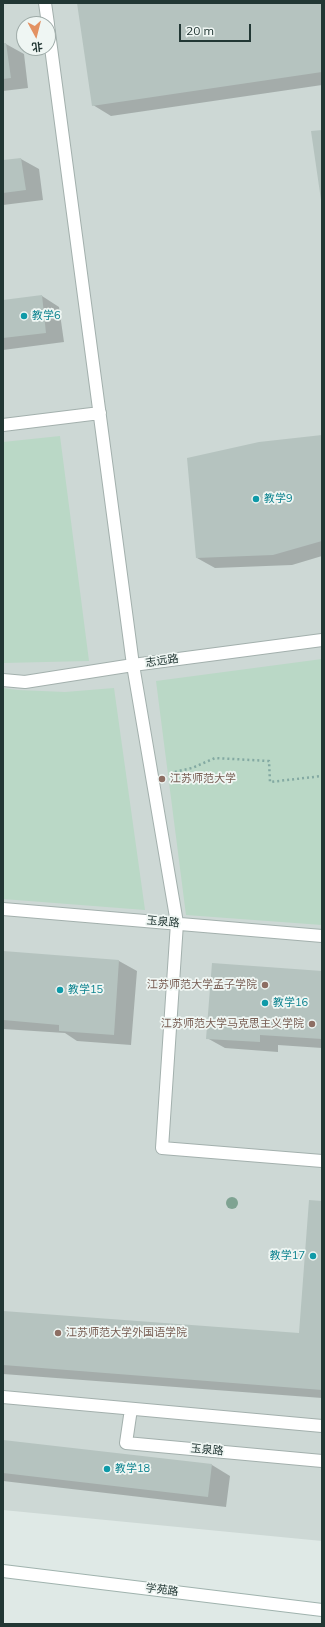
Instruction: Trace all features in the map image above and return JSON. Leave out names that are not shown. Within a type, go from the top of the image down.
[{"type":"street","points":[[45,3],[47,16]]},
{"type":"street","points":[[52,56],[134,665],[177,923],[162,1148],[322,1161]]},
{"type":"street","points":[[3,425],[100,413]]},
{"type":"street","name":"志远路","points":[[3,680],[25,682],[134,665],[322,640]]},
{"type":"street","name":"玉泉路","points":[[3,909],[322,936]]},
{"type":"street","points":[[3,1397],[322,1426]]},
{"type":"street","name":"玉泉路","points":[[131,1409],[126,1443],[322,1461]]},
{"type":"street","name":"学苑路","points":[[3,1570],[322,1610]]},
{"type":"path","points":[[152,776],[192,768],[215,758],[269,761],[270,782],[322,776]]},
{"type":"shaded area","name":"江苏师范大学","points":[[3,3],[322,3],[322,1541],[3,1510]]},
{"type":"green space","points":[[60,436],[89,661],[3,663],[3,442]]},
{"type":"green space","points":[[322,659],[322,925],[186,915],[156,681]]},
{"type":"green space","points":[[3,688],[65,692],[114,688],[145,910],[3,899]]},
{"type":"building","points":[[77,3],[322,3],[322,72],[92,106]]},
{"type":"building","points":[[3,43],[6,43],[11,78],[3,79]]},
{"type":"building","points":[[322,130],[322,200],[321,200],[311,131]]},
{"type":"building","points":[[21,158],[26,190],[3,193],[3,160]]},
{"type":"building","name":"教学6","points":[[42,295],[46,333],[3,338],[3,300]]},
{"type":"building","name":"教学9","points":[[322,435],[322,541],[273,555],[196,558],[187,458],[259,442]]},
{"type":"building","name":"教学15","points":[[3,951],[119,960],[114,1035],[59,1031],[59,1025],[3,1020]]},
{"type":"building","name":"教学16","points":[[212,963],[322,971],[322,1039],[260,1035],[260,1042],[206,1039]]},
{"type":"building","name":"教学17","points":[[309,1200],[322,1201],[322,1390],[3,1365],[3,1311],[299,1333]]},
{"type":"building","name":"教学18","points":[[3,1440],[212,1464],[208,1497],[3,1473]]},
{"type":"place","name":"教学6","points":[[24,316]]},
{"type":"place","name":"教学9","points":[[256,499]]},
{"type":"place","name":"江苏师范大学","points":[[162,779]]},
{"type":"place","name":"江苏师范大学孟子学院","points":[[265,985]]},
{"type":"place","name":"教学15","points":[[60,990]]},
{"type":"place","name":"教学16","points":[[265,1003]]},
{"type":"place","name":"江苏师范大学马克思主义学院","points":[[312,1024]]},
{"type":"place","name":"教学17","points":[[313,1256]]},
{"type":"place","name":"江苏师范大学外国语学院","points":[[58,1333]]},
{"type":"place","name":"教学18","points":[[107,1469]]}]
